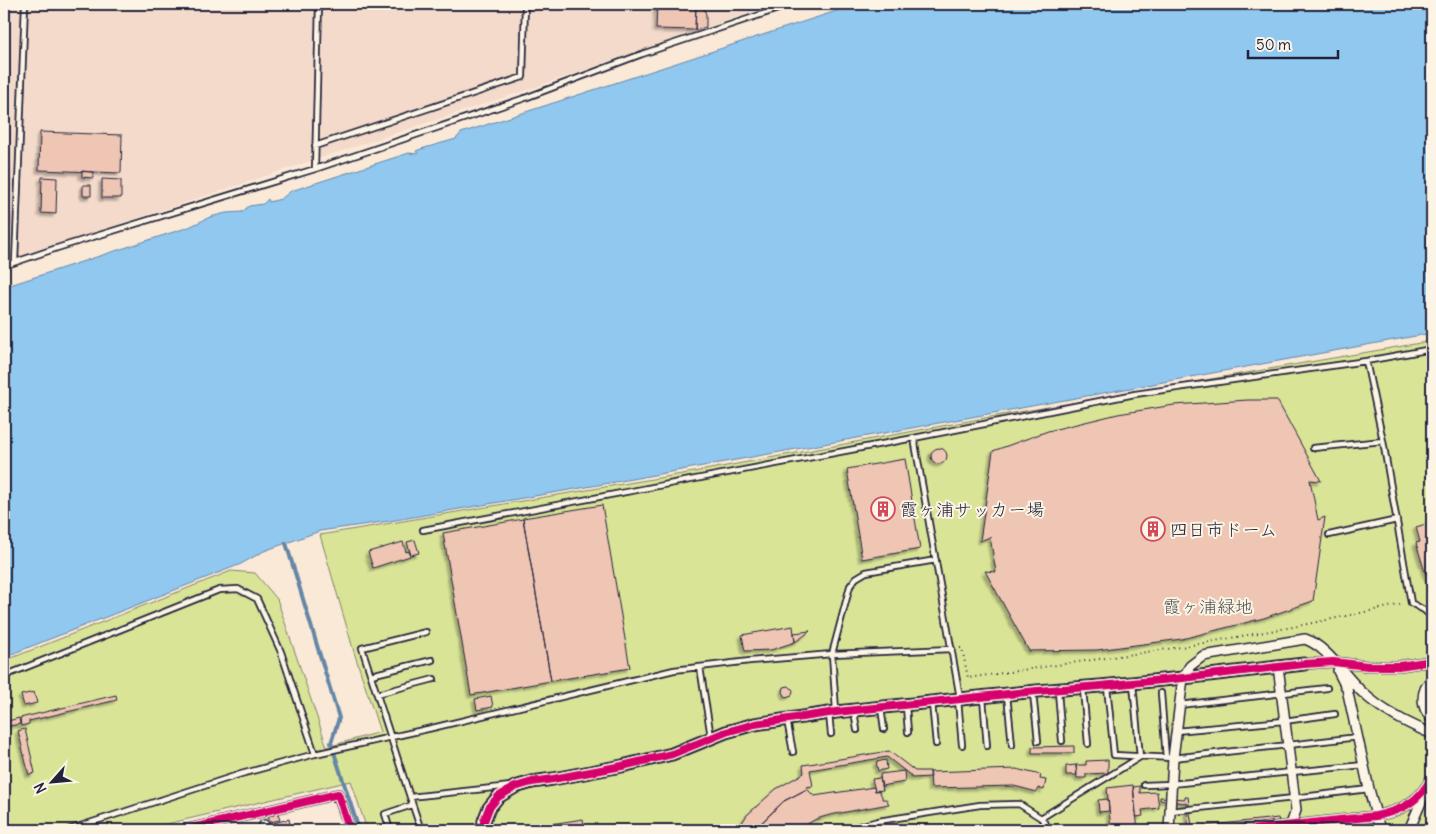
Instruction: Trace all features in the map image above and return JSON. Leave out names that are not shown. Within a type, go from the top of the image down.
[{"type":"street","points":[[1169,830],[1170,758],[1176,732],[1183,678],[1190,666],[1203,656],[1305,639],[1320,646],[1370,700],[1408,724],[1432,734]]},
{"type":"street","points":[[484,830],[484,821],[489,808],[498,796],[516,787],[672,754],[726,732],[755,724],[832,712],[1032,691],[1107,686],[1278,666],[1333,662],[1368,666],[1399,666],[1432,661]]},
{"type":"street","points":[[1333,662],[1347,690],[1380,830]]},
{"type":"street","points":[[1278,666],[1296,810],[1291,828]]},
{"type":"street","points":[[1432,679],[1424,690],[1422,698],[1424,706],[1432,719]]},
{"type":"street","points":[[1249,830],[1336,826],[1394,812],[1416,800],[1431,780]]},
{"type":"street","points":[[1409,830],[1431,780]]},
{"type":"street","points":[[184,830],[338,794],[350,830]]},
{"type":"lane","points":[[15,262],[24,4]]},
{"type":"lane","points":[[314,169],[319,4]]},
{"type":"lane","points":[[315,146],[523,76],[525,4]]},
{"type":"lane","points":[[4,266],[314,169],[525,98],[642,54],[793,4]]},
{"type":"lane","points":[[423,530],[914,438],[1134,394],[1366,361],[1432,349]]},
{"type":"lane","points":[[1366,361],[1383,441],[1410,603],[1424,610],[1432,617]]},
{"type":"lane","points":[[914,438],[952,649],[959,699],[962,745]]},
{"type":"lane","points":[[1313,448],[1383,441]]},
{"type":"lane","points":[[1329,535],[1397,520]]},
{"type":"lane","points":[[831,734],[832,654],[850,586],[856,578],[866,572],[936,560]]},
{"type":"lane","points":[[4,676],[220,590],[238,589],[257,599],[265,614],[281,652],[315,754]]},
{"type":"lane","points":[[421,830],[388,738],[377,694],[362,648],[426,632]]},
{"type":"lane","points":[[68,830],[241,774],[315,754],[674,670],[832,654],[952,649]]},
{"type":"lane","points":[[371,675],[432,660]]},
{"type":"lane","points":[[700,667],[712,738]]},
{"type":"lane","points":[[377,694],[434,679]]},
{"type":"lane","points":[[1133,683],[1140,757]]},
{"type":"lane","points":[[1107,686],[1114,755],[1170,758],[1358,737]]},
{"type":"lane","points":[[1083,688],[1088,744]]},
{"type":"lane","points":[[1179,705],[1327,688]]},
{"type":"lane","points":[[1058,689],[1062,741]]},
{"type":"lane","points":[[1032,691],[1038,741]]},
{"type":"lane","points":[[1160,693],[1170,758]]},
{"type":"lane","points":[[1007,694],[1012,745]]},
{"type":"lane","points":[[983,696],[987,746]]},
{"type":"lane","points":[[932,702],[936,744]]},
{"type":"lane","points":[[906,705],[908,732]]},
{"type":"lane","points":[[881,707],[884,729]]},
{"type":"lane","points":[[853,710],[856,730]]},
{"type":"lane","points":[[1176,732],[1335,714]]},
{"type":"lane","points":[[787,719],[793,752]]},
{"type":"lane","points":[[1041,818],[1140,757]]},
{"type":"lane","points":[[1144,785],[1364,765]]},
{"type":"lane","points":[[410,797],[525,784]]},
{"type":"lane","points":[[1170,810],[1369,789]]},
{"type":"lane","points":[[844,830],[878,821],[980,805],[1020,804],[1041,818],[1050,830]]},
{"type":"lane","points":[[390,830],[385,814],[412,805]]},
{"type":"path","points":[[952,649],[962,648],[968,678],[1181,647],[1410,603]]},
{"type":"shaded area","points":[[4,4],[774,4],[530,89],[4,262]]},
{"type":"green space","name":"霞ヶ浦緑地","points":[[1432,341],[1432,830],[367,830],[351,781],[158,826],[149,830],[4,830],[4,661],[231,571],[255,573],[277,599],[327,747],[380,732],[354,652],[320,535],[694,472],[990,417]]},
{"type":"water","points":[[858,4],[1432,4],[1432,333],[610,483],[390,521],[320,531],[264,551],[241,564],[4,657],[4,287],[189,227],[210,217],[242,212],[249,206],[263,204],[268,199],[269,202],[281,199],[291,191],[409,153],[418,154],[416,151],[456,139],[461,133]]},
{"type":"building","points":[[657,4],[696,4],[695,30],[656,29]]},
{"type":"building","points":[[696,4],[702,4],[706,14],[706,27],[695,30]]},
{"type":"building","points":[[40,132],[122,135],[121,173],[39,170]]},
{"type":"building","points":[[82,171],[93,172],[93,178],[82,177]]},
{"type":"building","points":[[42,177],[57,178],[56,214],[41,213]]},
{"type":"building","points":[[102,179],[121,180],[121,198],[102,198]]},
{"type":"building","points":[[83,185],[91,185],[91,196],[83,196]]},
{"type":"building","points":[[4,214],[10,214],[10,225],[6,228],[4,228]]},
{"type":"building","name":"四日市ドーム","points":[[1277,400],[1321,481],[1310,480],[1318,520],[1325,517],[1313,601],[1264,618],[1182,639],[1097,650],[1029,651],[985,571],[996,572],[990,537],[980,541],[993,451],[1048,431],[1118,414],[1174,405]]},
{"type":"building","points":[[939,448],[945,450],[947,456],[945,462],[939,464],[933,462],[931,456],[933,450]]},
{"type":"building","name":"霞ヶ浦サッカー場","points":[[905,459],[920,549],[862,559],[847,469]]},
{"type":"building","points":[[602,505],[630,668],[551,681],[523,518]]},
{"type":"building","points":[[523,519],[551,681],[471,695],[443,533]]},
{"type":"building","points":[[1426,524],[1432,539],[1432,563],[1427,564],[1428,567],[1432,566],[1432,587],[1416,543],[1420,542],[1416,527]]},
{"type":"building","points":[[415,540],[419,553],[411,555],[407,542]]},
{"type":"building","points":[[403,542],[406,552],[409,551],[410,556],[373,568],[368,552]]},
{"type":"building","points":[[793,626],[795,642],[771,650],[745,651],[742,635]]},
{"type":"building","points":[[810,631],[801,638],[795,642],[794,633]]},
{"type":"building","points":[[789,686],[793,690],[792,695],[786,697],[783,692],[784,687]]},
{"type":"building","points":[[34,692],[37,703],[24,706],[21,695]]},
{"type":"building","points":[[116,695],[117,700],[29,721],[29,724],[21,726],[20,718]]},
{"type":"building","points":[[491,696],[493,707],[477,710],[475,699]]},
{"type":"building","points":[[19,718],[20,724],[4,727],[4,722]]},
{"type":"building","points":[[25,729],[35,773],[29,775],[18,731]]},
{"type":"building","points":[[1074,746],[1074,753],[1032,753],[1032,747]]},
{"type":"building","points":[[889,751],[915,771],[930,771],[931,777],[911,778],[911,775],[887,757],[810,770],[813,786],[806,787],[807,789],[784,801],[754,830],[737,830],[747,815],[776,789],[804,773],[803,765]]},
{"type":"building","points":[[886,760],[887,769],[878,771],[876,762]]},
{"type":"building","points":[[1108,760],[1108,773],[1086,774],[1086,778],[1077,778],[1076,765],[1086,765],[1086,761]]},
{"type":"building","points":[[1076,765],[1077,775],[1066,775],[1066,766]]},
{"type":"building","points":[[1016,769],[1041,775],[1040,779],[1046,780],[1044,790],[1038,788],[1037,792],[1014,786],[931,788],[930,772]]},
{"type":"building","points":[[904,771],[905,782],[881,786],[880,774]]},
{"type":"building","points":[[880,778],[883,790],[875,791],[872,779]]},
{"type":"building","points":[[1133,785],[1138,830],[1111,830],[1107,788]]},
{"type":"building","points":[[1140,786],[1140,793],[1157,792],[1159,808],[1142,810],[1143,816],[1136,817],[1133,787]]},
{"type":"building","points":[[874,787],[875,791],[878,790],[882,796],[882,799],[886,799],[889,804],[830,815],[816,819],[797,830],[754,830],[784,801],[807,789],[814,796]]},
{"type":"building","points":[[1160,797],[1185,799],[1185,797],[1188,797],[1192,827],[1278,818],[1279,821],[1189,830],[1186,803],[1160,800]]},
{"type":"building","points":[[1108,799],[1109,811],[1099,812],[1098,800]]},
{"type":"building","points":[[278,814],[280,820],[270,822],[268,816]]},
{"type":"building","points":[[289,819],[291,830],[276,830],[274,823]]},
{"type":"building","points":[[583,819],[585,830],[513,830]]},
{"type":"waterway","points":[[286,543],[339,718],[331,743],[359,830]]},
{"type":"cycle path","points":[[483,830],[489,808],[498,797],[515,787],[672,754],[726,732],[755,724],[836,712],[1183,678],[1304,664],[1333,662],[1368,666],[1399,666],[1432,661]]},
{"type":"cycle path","points":[[1249,830],[1386,814],[1402,808],[1416,799],[1432,777]]},
{"type":"cycle path","points":[[184,830],[338,794],[350,830]]},
{"type":"place","name":"霞ヶ浦サッカー場","points":[[883,509]]},
{"type":"place","name":"四日市ドーム","points":[[1153,529]]}]
